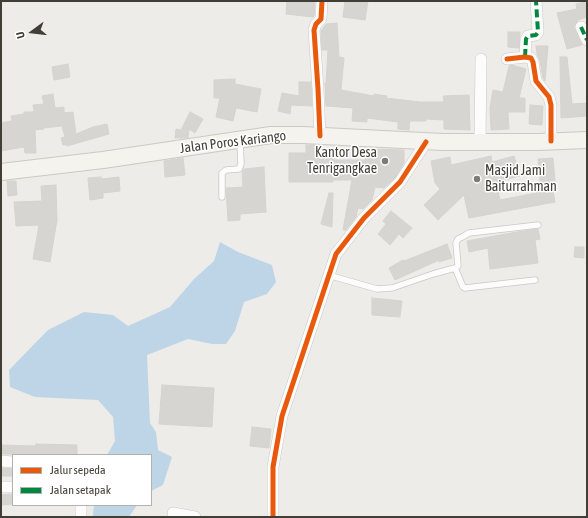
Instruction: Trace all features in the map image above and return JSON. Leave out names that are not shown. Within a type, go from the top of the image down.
[{"type":"main road","name":"Jalan Poros Kariango","points":[[1,172],[103,160],[272,135],[426,142],[551,142],[587,140]]},
{"type":"street","points":[[320,136],[314,30],[316,24],[321,19],[322,1]]},
{"type":"street","points":[[525,57],[526,39],[528,36],[536,35],[538,32],[533,1]]},
{"type":"street","points":[[582,27],[587,40]]},
{"type":"street","points":[[507,59],[525,57],[530,58],[533,62],[536,81],[549,97],[551,105],[551,142]]},
{"type":"street","points":[[480,59],[480,142]]},
{"type":"street","points":[[273,517],[273,467],[282,416],[336,254],[364,218],[400,182],[426,142]]},
{"type":"street","points":[[1,461],[12,462]]},
{"type":"street","points":[[1,487],[12,487]]},
{"type":"street","points":[[80,517],[81,506]]},
{"type":"street","points":[[173,513],[195,517]]},
{"type":"lane","points":[[222,197],[222,173],[226,170],[239,169],[241,164],[240,139]]},
{"type":"lane","points":[[328,275],[369,288],[392,288],[458,266],[456,243],[462,236],[538,225]]},
{"type":"lane","points":[[454,268],[462,287],[465,288],[535,280]]},
{"type":"water","points":[[220,242],[238,252],[272,265],[276,282],[267,294],[244,302],[235,331],[226,344],[212,344],[188,339],[147,355],[150,423],[156,432],[158,450],[172,457],[163,485],[152,490],[152,454],[108,454],[115,441],[113,417],[98,400],[35,397],[10,387],[9,370],[48,330],[84,312],[113,315],[128,326],[170,307],[194,279],[214,261]]},
{"type":"water","points":[[94,506],[136,506],[129,517],[91,517],[93,515]]},
{"type":"building","points":[[287,1],[315,1],[314,16],[286,14]]},
{"type":"building","points":[[345,1],[368,1],[365,20],[343,17]]},
{"type":"building","points":[[585,2],[587,17],[578,20],[574,27],[582,45],[567,49],[557,13],[577,9],[576,4]]},
{"type":"building","points":[[337,23],[339,57],[344,58],[341,90],[420,102],[444,102],[443,96],[469,95],[470,130],[444,129],[444,120],[426,119],[426,121],[410,121],[409,130],[398,129],[398,122],[367,118],[367,122],[352,121],[353,108],[326,106],[325,83],[328,50],[322,50],[321,31],[326,24]]},
{"type":"building","points":[[508,32],[520,32],[519,48],[508,47]]},
{"type":"building","points":[[536,46],[548,46],[545,81],[543,78]]},
{"type":"building","points":[[560,57],[567,57],[572,104],[587,103],[587,116],[561,118]]},
{"type":"building","points":[[68,64],[70,77],[54,80],[52,67]]},
{"type":"building","points":[[512,65],[526,69],[519,98],[525,98],[525,112],[508,112],[509,129],[491,130],[490,108],[493,90],[503,92],[509,66]]},
{"type":"building","points":[[235,79],[235,84],[261,89],[257,112],[236,108],[233,121],[216,117],[220,98],[214,98],[214,80]]},
{"type":"building","points":[[299,82],[311,82],[312,106],[291,105],[290,114],[278,111],[282,93],[299,96]]},
{"type":"building","points":[[53,94],[55,108],[64,107],[64,113],[73,112],[76,134],[93,127],[107,124],[109,134],[67,146],[63,145],[61,138],[65,137],[62,126],[43,128],[44,129],[35,130],[36,153],[25,153],[24,147],[1,151],[1,123],[12,121],[11,116],[24,114],[24,112],[34,112],[33,105],[44,104],[42,96]]},
{"type":"building","points":[[530,105],[543,106],[542,125],[529,124]]},
{"type":"building","points":[[190,112],[203,119],[195,133],[189,129],[188,138],[175,138],[176,129],[181,130]]},
{"type":"building","points":[[306,145],[315,145],[315,153],[334,154],[334,160],[366,160],[366,149],[404,150],[404,163],[395,178],[384,188],[375,187],[372,200],[363,209],[358,208],[356,217],[346,230],[343,230],[352,180],[333,180],[333,182],[289,182],[289,153],[306,153]]},
{"type":"building","points":[[491,156],[492,162],[514,156],[520,176],[496,182],[500,200],[541,192],[538,159],[553,158],[555,181],[551,181],[555,202],[469,218],[464,195],[438,220],[424,205],[440,189],[435,183],[431,161],[450,157],[451,165]]},
{"type":"building","points":[[183,158],[185,175],[165,177],[164,161]]},
{"type":"building","points":[[264,167],[266,212],[240,214],[240,220],[228,221],[226,188],[243,187],[242,172],[244,169]]},
{"type":"building","points":[[101,177],[101,179],[119,177],[120,191],[103,193],[103,198],[90,200],[88,178]]},
{"type":"building","points":[[7,181],[16,181],[17,195],[8,196]]},
{"type":"building","points":[[56,185],[57,220],[50,262],[33,259],[39,225],[16,226],[14,202],[42,201],[41,186]]},
{"type":"building","points":[[329,193],[333,193],[332,227],[321,224]]},
{"type":"building","points":[[391,211],[412,228],[403,238],[399,234],[390,245],[378,234],[386,224],[383,221]]},
{"type":"building","points":[[538,229],[540,239],[535,240],[538,263],[490,269],[488,248],[469,252],[467,241]]},
{"type":"building","points":[[447,244],[452,258],[439,262],[439,260],[395,280],[389,268],[403,260],[404,261]]},
{"type":"building","points":[[575,247],[584,247],[584,258],[574,257]]},
{"type":"building","points":[[372,298],[402,301],[400,317],[372,315]]},
{"type":"building","points":[[162,385],[214,388],[212,427],[159,424]]},
{"type":"building","points":[[252,427],[271,429],[269,448],[250,446]]},
{"type":"building","points":[[36,444],[77,445],[77,454],[2,454],[2,445],[36,446]]},
{"type":"building","points":[[2,468],[12,469],[12,476],[2,476]]},
{"type":"building","points":[[12,494],[12,504],[1,505],[1,495]]},
{"type":"marked path","points":[[525,57],[526,39],[528,36],[536,35],[538,32],[536,1]]},
{"type":"marked path","points":[[581,27],[587,40]]},
{"type":"cycle path","points":[[320,136],[314,30],[316,24],[321,19],[322,1]]},
{"type":"cycle path","points":[[507,59],[525,57],[531,58],[536,81],[549,97],[551,105],[551,141]]},
{"type":"cycle path","points":[[273,517],[273,467],[282,416],[336,254],[364,218],[400,182],[426,142]]},
{"type":"place","name":"Kantor Desa Tenrigangkae","points":[[385,161]]},
{"type":"place","name":"Masjid Jami Baiturrahman","points":[[477,179]]}]
